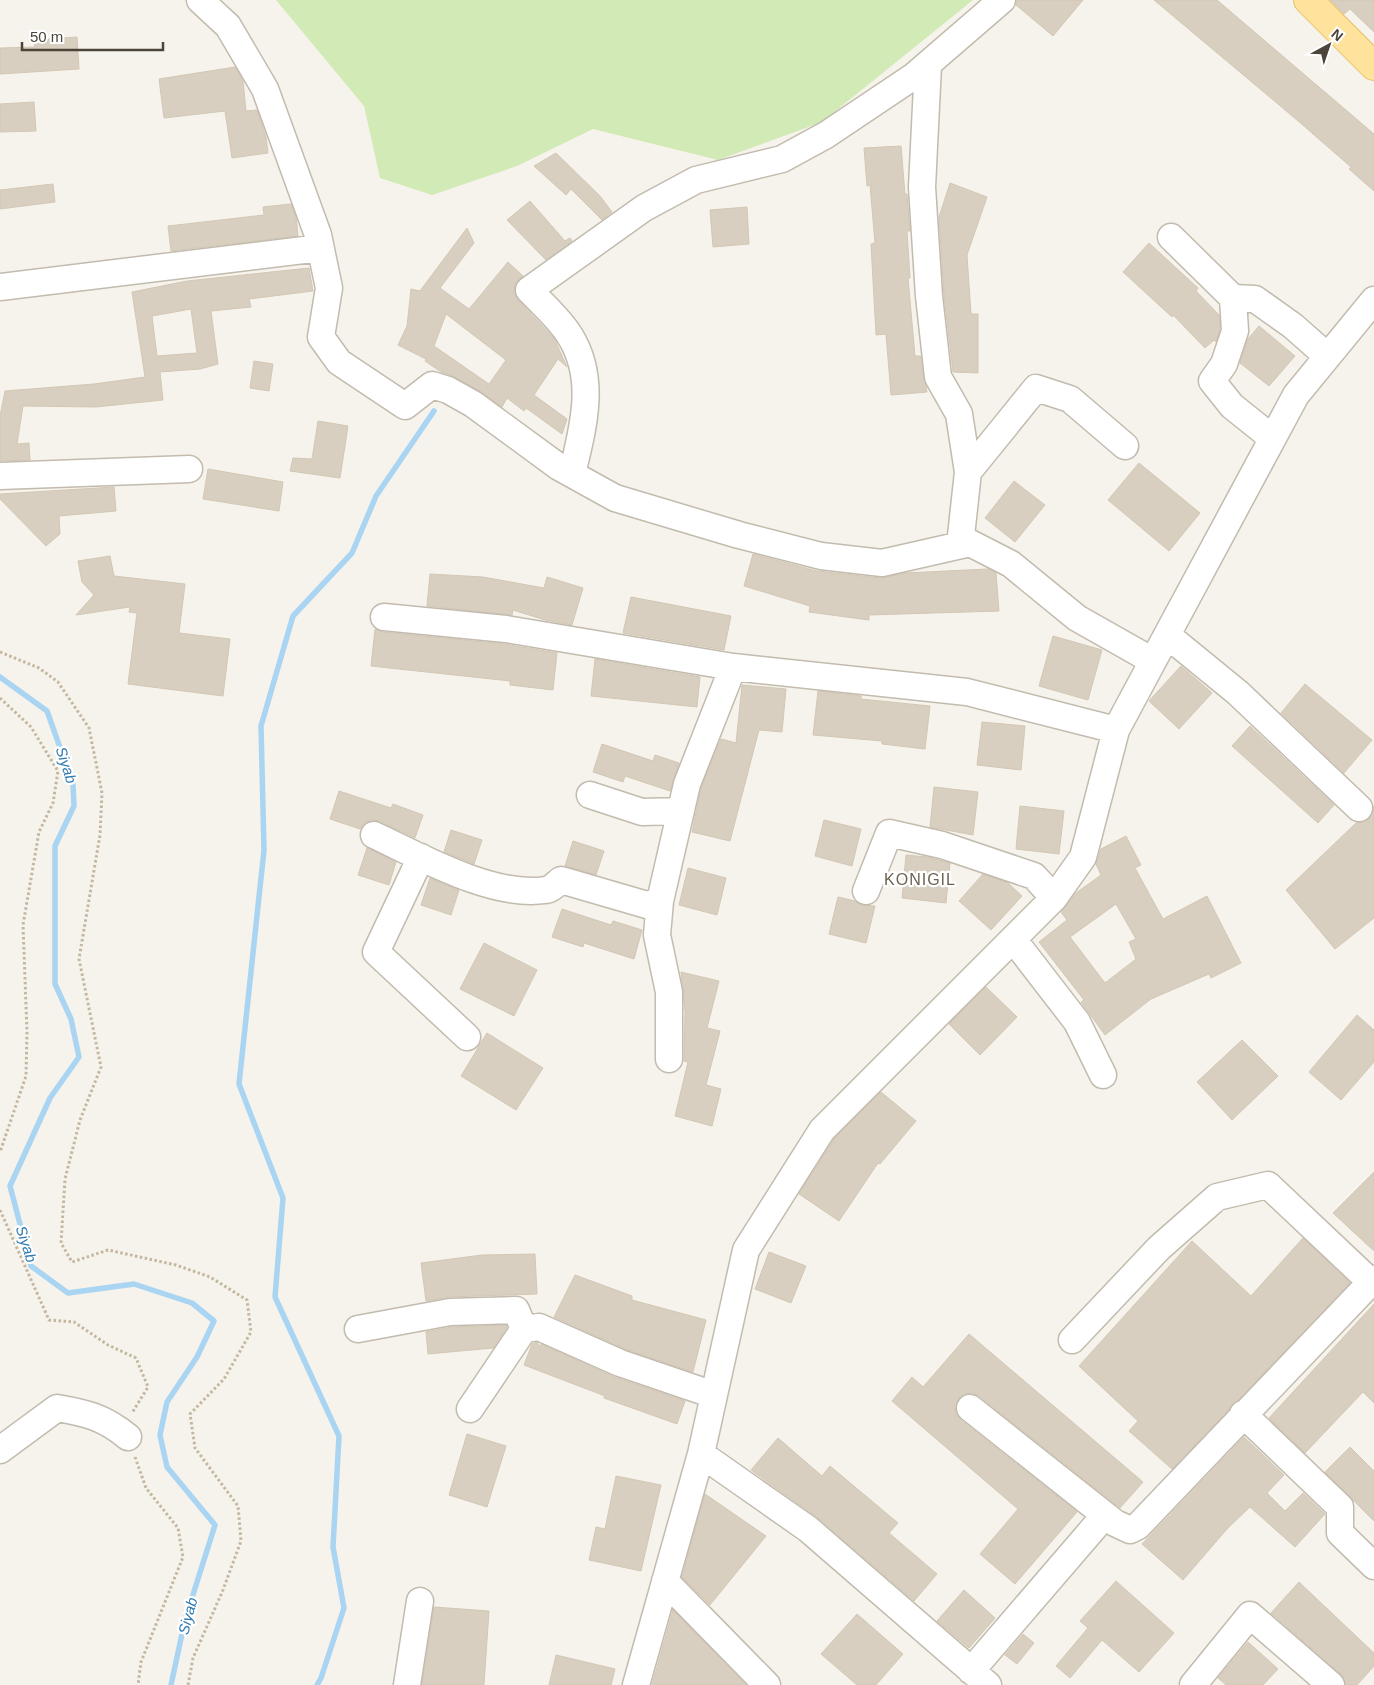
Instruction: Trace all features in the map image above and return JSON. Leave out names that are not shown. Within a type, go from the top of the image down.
[{"type":"main road","points":[[1308,0],[1374,66]]},
{"type":"street","points":[[200,0],[228,26],[265,89],[318,235],[329,288],[321,336],[339,362],[405,406],[432,385],[448,390],[473,404],[559,467],[615,498],[821,556],[882,563],[970,543],[1011,564],[1077,618],[1152,661]]},
{"type":"street","points":[[572,474],[586,415],[582,359],[570,335],[529,290],[644,208],[696,180],[782,159],[826,135],[928,64],[1002,0]]},
{"type":"street","points":[[928,64],[922,188],[929,296],[938,377],[959,414],[968,472],[960,545]]},
{"type":"street","points":[[1171,237],[1233,298],[1255,299],[1293,326],[1327,356]]},
{"type":"street","points":[[0,287],[320,248]]},
{"type":"street","points":[[1233,298],[1235,331],[1224,364],[1212,381],[1232,406],[1272,438]]},
{"type":"street","points":[[636,1685],[701,1454],[746,1250],[822,1130],[1054,898],[1083,857],[1116,730],[1152,661],[1296,394],[1374,300]]},
{"type":"street","points":[[968,472],[1036,388],[1070,399],[1125,446]]},
{"type":"street","points":[[0,476],[189,469]]},
{"type":"street","points":[[384,617],[506,629],[733,667],[967,692],[1116,730]]},
{"type":"street","points":[[1167,635],[1238,693],[1359,808]]},
{"type":"street","points":[[669,1059],[669,992],[658,935],[660,901],[687,784],[733,667]]},
{"type":"street","points":[[590,795],[642,812],[681,811]]},
{"type":"street","points":[[866,891],[889,833],[942,845],[1034,876],[1054,898]]},
{"type":"street","points":[[374,835],[466,878],[508,889],[547,890],[561,880],[647,905],[660,901]]},
{"type":"street","points":[[421,857],[376,952],[467,1037]]},
{"type":"street","points":[[1013,939],[1077,1022],[1103,1075]]},
{"type":"street","points":[[970,1408],[1105,1515],[1123,1528],[1130,1530],[1138,1526],[1243,1414],[1373,1282],[1268,1185],[1217,1197],[1159,1248],[1072,1340]]},
{"type":"street","points":[[358,1329],[450,1312],[516,1310],[524,1328]]},
{"type":"street","points":[[524,1328],[539,1327],[620,1363],[714,1395]]},
{"type":"street","points":[[470,1409],[524,1328]]},
{"type":"street","points":[[0,1450],[57,1408],[90,1413],[116,1427],[128,1437]]},
{"type":"street","points":[[1243,1414],[1340,1507],[1340,1533],[1374,1566]]},
{"type":"street","points":[[701,1454],[808,1529],[980,1678],[1105,1515]]},
{"type":"street","points":[[665,1581],[767,1685]]},
{"type":"street","points":[[407,1685],[420,1601]]},
{"type":"street","points":[[1193,1685],[1250,1615],[1331,1685]]},
{"type":"path","points":[[0,652],[39,668],[58,682],[89,728],[102,793],[100,835],[80,959],[101,1067],[80,1120],[66,1179],[61,1243],[72,1262],[108,1250],[176,1265],[210,1276],[247,1300],[251,1332],[224,1379],[190,1414],[196,1448],[238,1506],[241,1541],[223,1590],[193,1658],[188,1685]]},
{"type":"path","points":[[0,698],[31,727],[58,771],[53,803],[39,832],[23,925],[28,1032],[26,1076],[0,1152]]},
{"type":"path","points":[[0,1210],[49,1320],[74,1322],[108,1345],[136,1358],[148,1387],[130,1418],[128,1437],[146,1488],[178,1528],[183,1557],[141,1662],[138,1685]]},
{"type":"green space","points":[[276,0],[973,0],[822,122],[718,160],[593,129],[517,166],[432,195],[380,178],[364,106]]},
{"type":"building","points":[[1017,0],[1083,0],[1053,36],[1016,5]]},
{"type":"building","points":[[1154,0],[1217,0],[1374,134],[1374,191],[1349,169],[1351,167],[1297,120]]},
{"type":"building","points":[[1330,0],[1374,0],[1374,32],[1350,9],[1344,14]]},
{"type":"building","points":[[77,37],[79,69],[0,74],[0,48],[35,47],[34,40]]},
{"type":"building","points":[[235,67],[243,81],[246,111],[257,110],[266,137],[268,153],[232,158],[225,111],[164,118],[159,79]]},
{"type":"building","points":[[34,102],[36,131],[0,132],[0,104]]},
{"type":"building","points":[[901,146],[910,231],[907,231],[910,278],[908,278],[915,356],[921,356],[927,392],[891,395],[886,334],[876,335],[871,244],[875,243],[870,185],[867,186],[864,148]]},
{"type":"building","points":[[556,153],[600,196],[612,212],[602,220],[571,189],[566,195],[534,166]]},
{"type":"building","points":[[950,183],[987,197],[967,255],[971,314],[978,314],[978,373],[953,372],[944,295],[939,217]]},
{"type":"building","points":[[53,184],[55,202],[0,209],[0,190]]},
{"type":"building","points":[[530,201],[565,241],[570,238],[572,241],[546,260],[507,220]]},
{"type":"building","points":[[291,204],[296,217],[298,236],[171,251],[168,226],[264,215],[263,207]]},
{"type":"building","points":[[747,207],[749,244],[713,247],[710,210]]},
{"type":"building","points":[[467,228],[474,243],[440,288],[469,309],[508,262],[523,276],[515,284],[514,293],[518,300],[554,338],[567,367],[558,359],[534,395],[567,419],[562,434],[526,408],[524,411],[507,398],[502,407],[480,391],[455,377],[441,372],[425,361],[426,359],[398,345],[407,326],[411,289],[420,291]],"holes":[[[446,314],[506,360],[489,384],[434,346]]]},
{"type":"building","points":[[1149,243],[1198,288],[1196,291],[1219,315],[1220,329],[1216,342],[1214,340],[1205,348],[1173,315],[1172,317],[1123,272]]},
{"type":"building","points":[[309,268],[313,291],[249,299],[251,307],[211,311],[218,364],[200,369],[160,372],[163,400],[96,407],[23,406],[17,444],[29,443],[30,460],[0,461],[0,416],[5,391],[94,384],[145,377],[132,292],[187,281]],"holes":[[[191,309],[197,353],[157,356],[152,316]]]},
{"type":"building","points":[[1259,326],[1295,356],[1269,386],[1240,363],[1248,339]]},
{"type":"building","points":[[254,361],[273,364],[269,391],[250,388]]},
{"type":"building","points":[[318,421],[348,426],[340,478],[290,471],[293,458],[312,459]]},
{"type":"building","points":[[1139,463],[1200,513],[1169,551],[1108,500]]},
{"type":"building","points":[[208,469],[283,482],[279,511],[203,499]]},
{"type":"building","points":[[1014,481],[1045,505],[1015,542],[985,518]]},
{"type":"building","points":[[114,487],[116,511],[59,516],[60,534],[46,546],[0,499],[0,494]]},
{"type":"building","points":[[753,554],[817,571],[880,578],[905,573],[988,569],[996,573],[999,611],[869,615],[869,620],[809,612],[810,606],[744,586]]},
{"type":"building","points":[[110,556],[114,576],[185,584],[179,633],[230,639],[223,696],[128,684],[137,613],[129,612],[130,607],[76,615],[94,595],[82,582],[78,561]]},
{"type":"building","points":[[430,574],[483,577],[544,588],[547,577],[583,588],[572,625],[545,620],[513,610],[512,615],[427,606]]},
{"type":"building","points":[[631,597],[731,616],[724,650],[623,633]]},
{"type":"building","points":[[375,629],[383,632],[504,644],[557,653],[553,690],[510,685],[510,681],[371,666]]},
{"type":"building","points":[[1053,636],[1102,650],[1088,700],[1039,686]]},
{"type":"building","points":[[595,659],[700,677],[697,707],[591,696]]},
{"type":"building","points":[[1181,666],[1212,693],[1179,729],[1149,701]]},
{"type":"building","points":[[1305,684],[1372,740],[1344,773],[1281,713]]},
{"type":"building","points":[[742,685],[786,689],[782,732],[759,730],[730,841],[692,832],[701,788],[721,739],[736,743]]},
{"type":"building","points":[[818,691],[861,696],[861,699],[930,706],[925,749],[882,744],[882,741],[813,735]]},
{"type":"building","points":[[982,722],[1025,726],[1021,770],[977,765]]},
{"type":"building","points":[[1250,726],[1334,805],[1318,823],[1232,746]]},
{"type":"building","points":[[602,744],[653,761],[655,755],[679,763],[670,791],[625,776],[623,782],[593,772]]},
{"type":"building","points":[[934,787],[978,792],[973,835],[930,827]]},
{"type":"building","points":[[339,791],[391,808],[393,804],[423,815],[415,838],[380,821],[372,820],[366,822],[360,829],[330,819]]},
{"type":"building","points":[[1020,806],[1064,811],[1059,854],[1016,849]]},
{"type":"building","points":[[1374,806],[1374,918],[1335,949],[1286,890],[1356,823],[1369,819]]},
{"type":"building","points":[[824,820],[861,829],[852,866],[815,856]]},
{"type":"building","points":[[451,830],[482,840],[474,864],[444,852]]},
{"type":"building","points":[[1126,836],[1141,865],[1135,868],[1163,919],[1207,896],[1241,963],[1211,978],[1209,974],[1151,999],[1105,1035],[1081,1002],[1084,1000],[1039,942],[1067,920],[1061,912],[1076,893],[1101,875],[1096,864],[1101,849]],"holes":[[[1116,904],[1136,939],[1129,942],[1136,959],[1105,983],[1070,937]]]},
{"type":"building","points":[[573,841],[604,851],[596,875],[565,866]]},
{"type":"building","points":[[367,848],[396,862],[389,885],[358,875]]},
{"type":"building","points":[[906,855],[927,857],[950,863],[946,903],[902,898]]},
{"type":"building","points":[[688,868],[726,878],[717,915],[679,905]]},
{"type":"building","points":[[983,874],[1008,883],[1022,896],[991,930],[959,901]]},
{"type":"building","points":[[430,878],[459,890],[451,915],[421,905]]},
{"type":"building","points":[[838,897],[855,901],[861,905],[875,906],[866,943],[829,934]]},
{"type":"building","points":[[562,909],[611,925],[613,921],[642,930],[634,959],[584,943],[583,947],[552,937]]},
{"type":"building","points":[[484,943],[537,970],[514,1016],[460,989]]},
{"type":"building","points":[[681,972],[719,981],[707,1028],[720,1031],[706,1085],[721,1089],[712,1126],[675,1116],[688,1062],[684,1061],[685,1012]]},
{"type":"building","points":[[986,987],[1017,1017],[980,1055],[949,1024]]},
{"type":"building","points":[[1357,1015],[1374,1030],[1374,1062],[1341,1100],[1309,1072]]},
{"type":"building","points":[[487,1033],[543,1068],[516,1110],[461,1076]]},
{"type":"building","points":[[1242,1040],[1278,1076],[1232,1120],[1197,1082]]},
{"type":"building","points":[[881,1092],[916,1121],[880,1164],[878,1163],[839,1221],[799,1194],[834,1139]]},
{"type":"building","points":[[1374,1172],[1374,1251],[1333,1213]]},
{"type":"building","points":[[1303,1238],[1350,1283],[1172,1469],[1129,1431],[1138,1421],[1079,1366],[1192,1241],[1251,1296]]},
{"type":"building","points":[[769,1252],[806,1266],[791,1303],[755,1289]]},
{"type":"building","points":[[535,1254],[537,1294],[449,1297],[426,1301],[421,1263],[482,1255]]},
{"type":"building","points":[[575,1275],[632,1296],[632,1300],[706,1320],[693,1372],[625,1349],[554,1317]]},
{"type":"building","points":[[1374,1304],[1374,1403],[1363,1392],[1305,1453],[1269,1418]]},
{"type":"building","points":[[506,1325],[507,1327],[493,1348],[428,1354],[426,1332],[452,1327]]},
{"type":"building","points":[[969,1334],[1143,1482],[1120,1508],[979,1396],[972,1393],[964,1394],[959,1398],[955,1406],[956,1414],[961,1420],[1077,1512],[1015,1584],[980,1554],[1018,1509],[892,1401],[912,1377],[923,1387]]},
{"type":"building","points":[[537,1342],[540,1347],[541,1344],[614,1377],[685,1401],[677,1424],[604,1398],[605,1396],[524,1365],[532,1344]]},
{"type":"building","points":[[467,1434],[506,1446],[487,1507],[449,1495]]},
{"type":"building","points":[[1244,1437],[1284,1475],[1267,1493],[1285,1511],[1303,1493],[1325,1514],[1295,1547],[1250,1507],[1227,1529],[1183,1580],[1142,1544]]},
{"type":"building","points":[[778,1438],[822,1476],[830,1466],[898,1523],[889,1533],[937,1574],[914,1601],[818,1518],[751,1470]]},
{"type":"building","points":[[1350,1447],[1374,1471],[1374,1521],[1325,1472]]},
{"type":"building","points":[[616,1476],[661,1485],[641,1571],[589,1560],[596,1527],[605,1529]]},
{"type":"building","points":[[705,1494],[766,1536],[710,1605],[682,1577]]},
{"type":"building","points":[[1116,1581],[1174,1633],[1139,1672],[1102,1640],[1070,1678],[1056,1666],[1088,1628],[1080,1621]]},
{"type":"building","points":[[1299,1582],[1374,1653],[1374,1666],[1357,1685],[1346,1685],[1341,1674],[1271,1613]]},
{"type":"building","points":[[964,1590],[995,1618],[969,1648],[937,1621]]},
{"type":"building","points":[[434,1607],[489,1611],[484,1685],[422,1685]]},
{"type":"building","points":[[673,1610],[746,1685],[652,1685]]},
{"type":"building","points":[[857,1614],[903,1654],[876,1685],[857,1685],[821,1654]]},
{"type":"building","points":[[1023,1634],[1034,1643],[1017,1664],[1005,1655]]},
{"type":"building","points":[[1248,1642],[1278,1669],[1263,1685],[1226,1685],[1218,1678]]},
{"type":"building","points":[[556,1655],[615,1669],[611,1685],[549,1685]]},
{"type":"waterway","points":[[317,1685],[344,1608],[333,1547],[339,1436],[275,1297],[283,1198],[239,1084],[264,850],[261,726],[293,616],[352,553],[376,496],[434,411]]},
{"type":"waterway","name":"Siyab","points":[[0,677],[47,711],[73,784],[74,806],[55,846],[55,984],[71,1019],[79,1057],[50,1098],[10,1186],[31,1266],[68,1293],[134,1284],[192,1303],[214,1321],[197,1357],[167,1402],[160,1435],[167,1467],[215,1525],[185,1620],[171,1685]]},
{"type":"district","name":"KONIGIL","points":[[920,879]]}]
